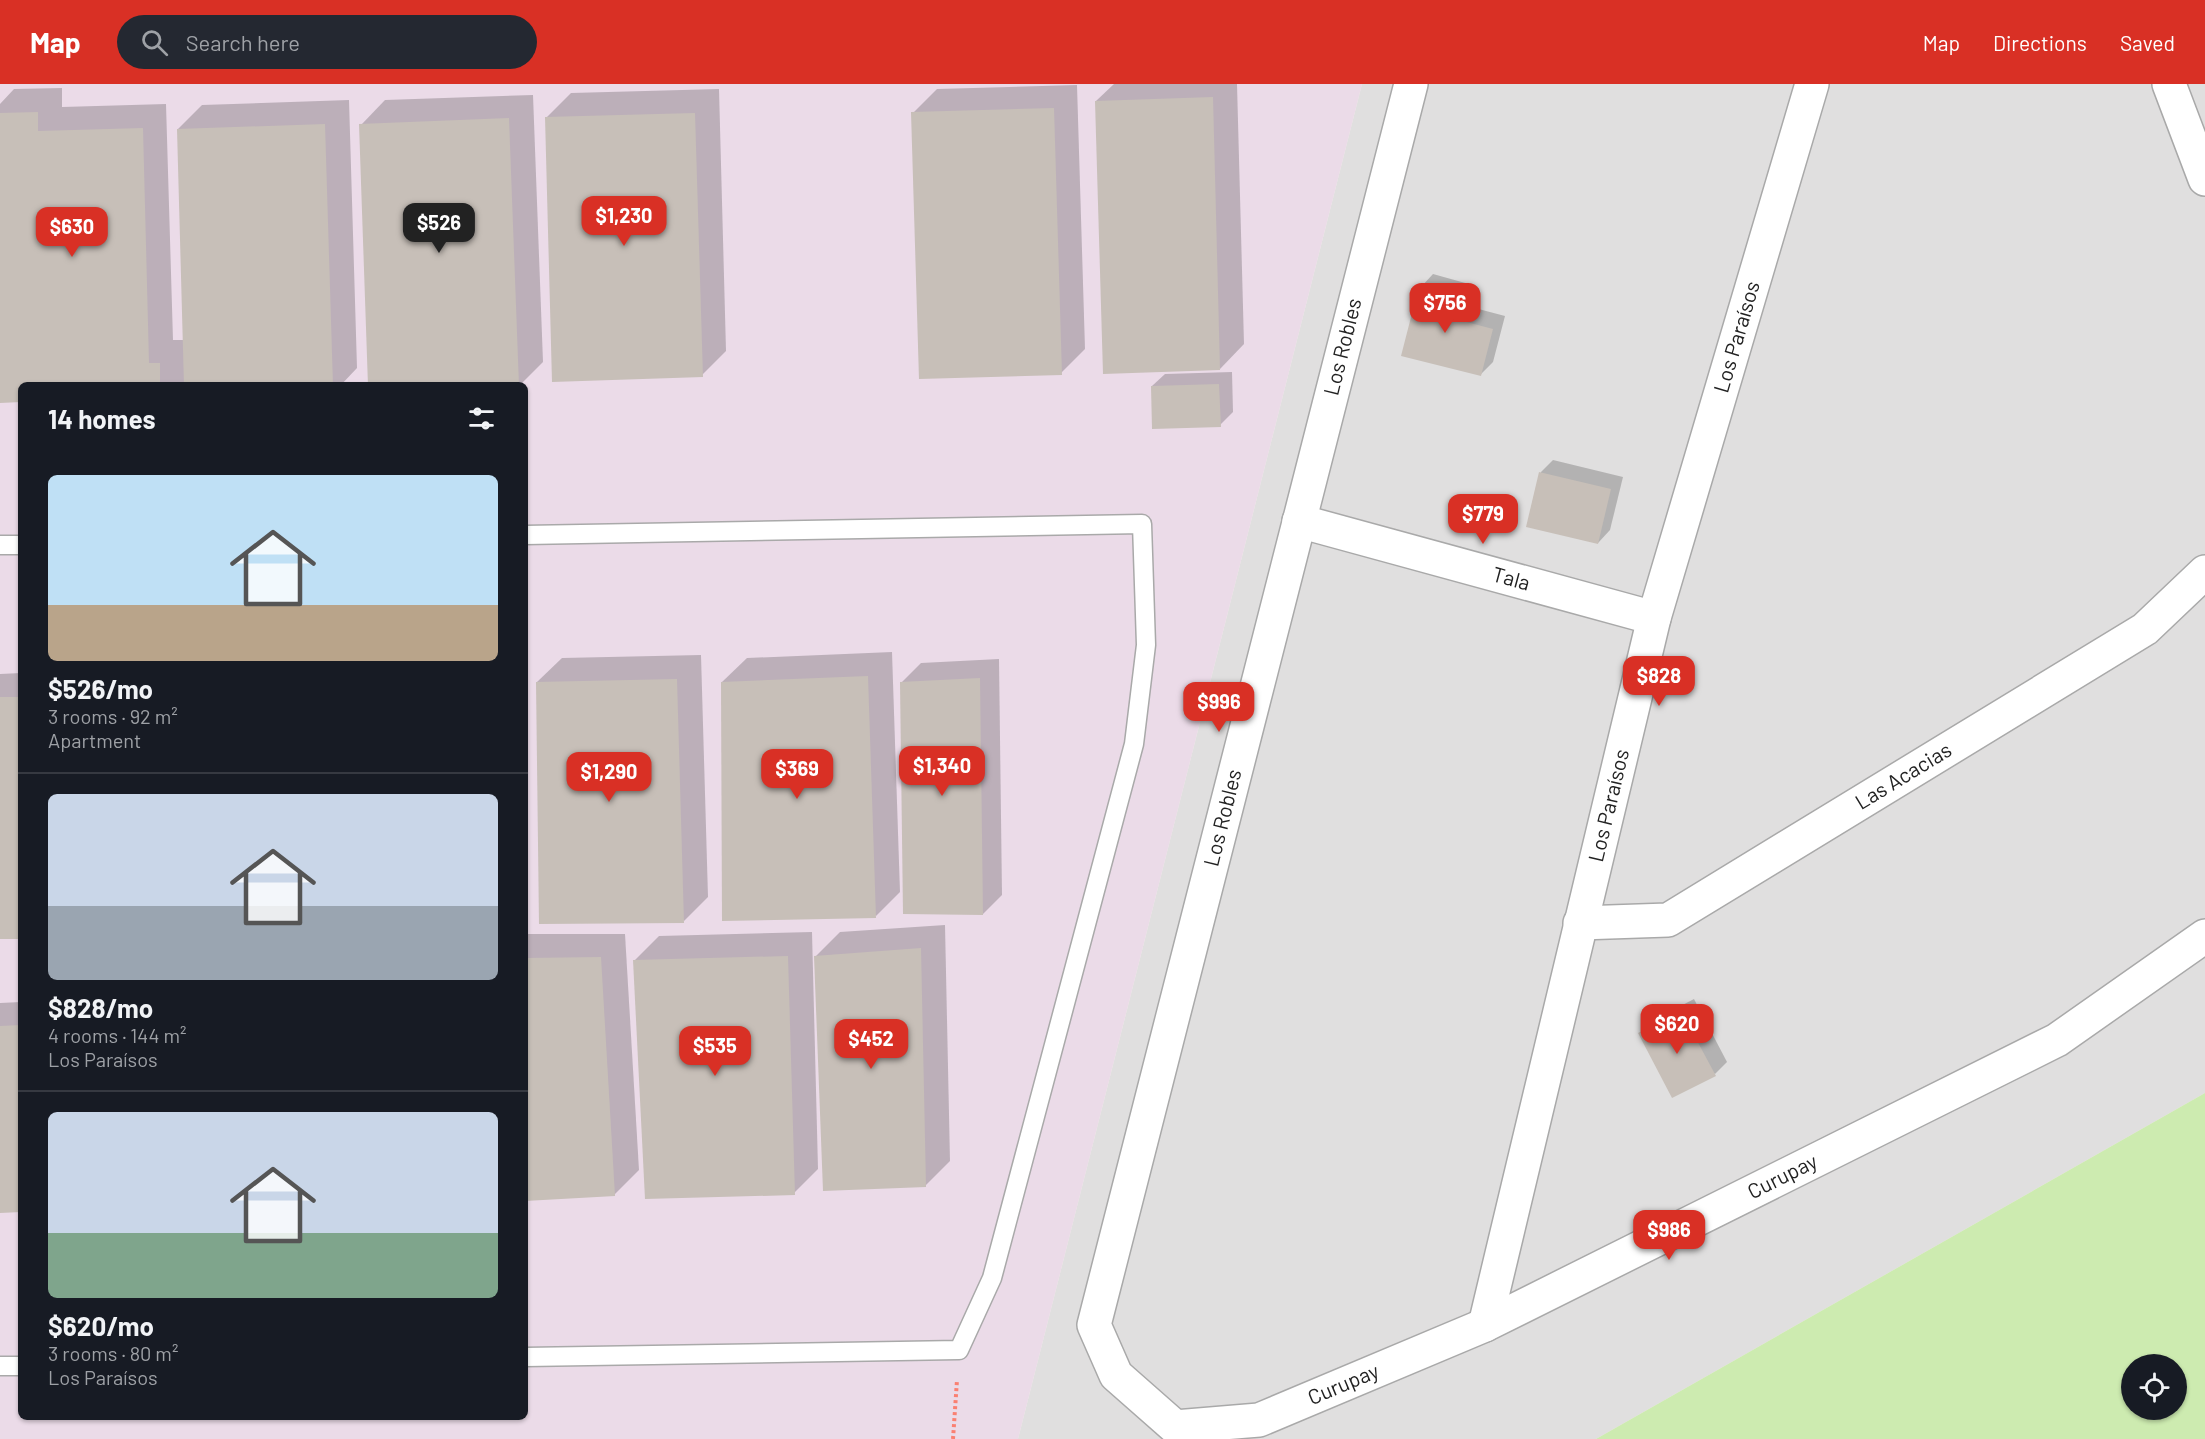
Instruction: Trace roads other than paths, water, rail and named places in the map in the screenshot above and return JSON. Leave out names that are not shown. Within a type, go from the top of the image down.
[{"type":"street","name":"Los Robles","points":[[1116,1375],[1094,1325],[1411,84]]},
{"type":"street","name":"Los Paraísos","points":[[1485,1325],[1654,618],[1812,84]]},
{"type":"street","points":[[2169,84],[2205,180]]},
{"type":"street","name":"Tala","points":[[1299,521],[1654,618]]},
{"type":"street","name":"Las Acacias","points":[[1580,922],[1668,920],[2145,629],[2205,572]]},
{"type":"street","name":"Curupay","points":[[1116,1375],[1175,1427],[1259,1420],[1485,1325],[2056,1040],[2205,936]]},
{"type":"lane","points":[[528,535],[1142,524],[1146,645],[1134,744],[992,1278],[958,1350],[528,1357]]},
{"type":"lane","points":[[0,545],[18,544]]},
{"type":"lane","points":[[0,1366],[18,1366]]}]
